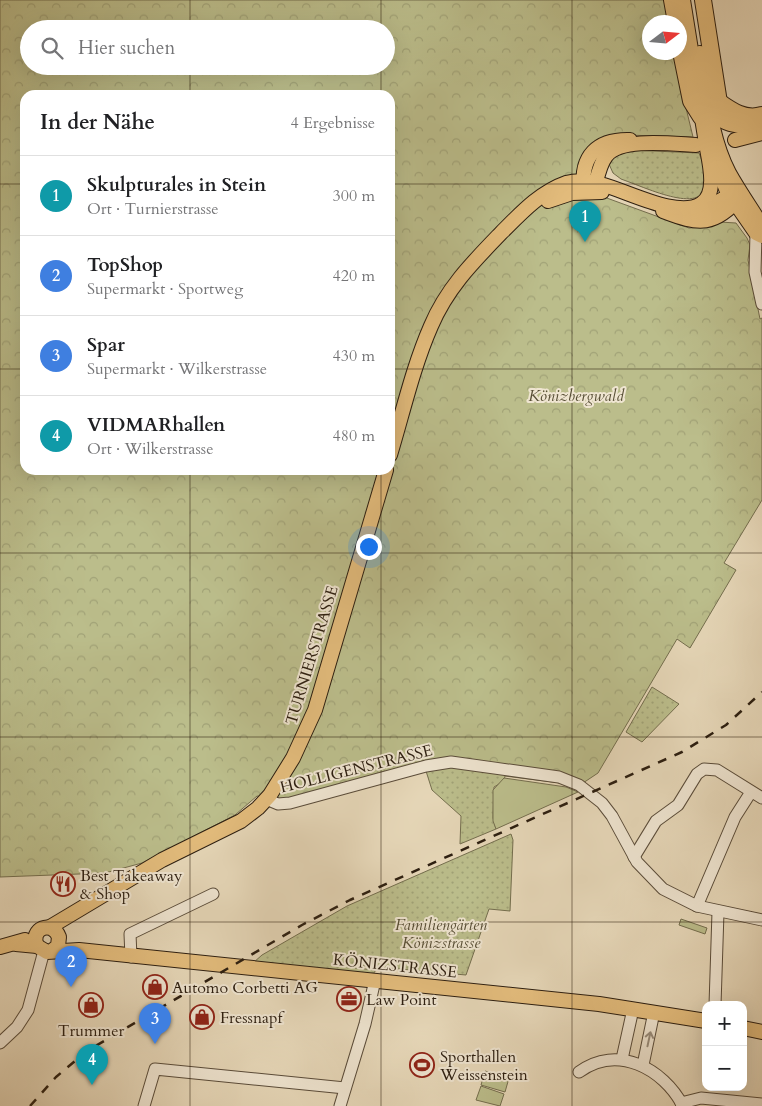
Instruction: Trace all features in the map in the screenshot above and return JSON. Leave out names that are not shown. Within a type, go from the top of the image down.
[{"type":"highway","points":[[672,0],[675,15]]},
{"type":"highway","points":[[703,0],[714,112]]},
{"type":"highway","points":[[683,60],[691,101],[714,112],[750,117],[762,115]]},
{"type":"main road","points":[[589,186],[693,222],[714,217],[736,195],[737,173],[714,112],[683,0]]},
{"type":"main road","points":[[673,208],[696,206],[705,200],[710,194],[712,180],[701,141],[714,112],[692,0]]},
{"type":"main road","points":[[714,112],[738,127],[762,122]]},
{"type":"main road","points":[[735,140],[762,133]]},
{"type":"main road","points":[[589,186],[585,166],[596,149],[603,144],[621,140],[653,143]]},
{"type":"main road","points":[[589,186],[609,152],[621,147],[653,143],[701,141]]},
{"type":"main road","points":[[701,141],[760,232]]},
{"type":"main road","points":[[601,165],[610,178],[634,189],[643,197]]},
{"type":"main road","points":[[395,439],[423,348],[438,311],[464,271],[520,213],[536,200],[561,185],[589,186],[643,197],[686,212],[699,212],[736,195]]},
{"type":"main road","name":"TURNIERSTRASSE","points":[[48,941],[72,914],[162,860],[241,821],[266,799],[293,758],[314,710],[384,475]]},
{"type":"main road","name":"KÖNIZSTRASSE","points":[[0,947],[48,941],[79,950],[132,957],[375,980],[633,1009],[702,1020]]},
{"type":"main road","points":[[747,1029],[762,1032]]},
{"type":"street","points":[[760,232],[758,260],[762,304]]},
{"type":"street","name":"HOLLIGENSTRASSE","points":[[266,799],[278,804],[290,803],[426,766],[451,762],[544,774],[579,785],[602,803],[612,816],[634,857],[644,871],[663,889],[697,906],[762,920]]},
{"type":"street","points":[[634,857],[656,821],[678,805],[702,770],[714,769],[762,798]]},
{"type":"street","points":[[697,906],[731,825],[751,792]]},
{"type":"street","points":[[132,957],[130,934],[213,894]]},
{"type":"street","points":[[715,1001],[718,912]]},
{"type":"street","points":[[0,1043],[17,1027],[28,1010],[48,941]]},
{"type":"street","points":[[340,1106],[365,1024],[375,980]]},
{"type":"street","points":[[622,1059],[633,1009]]},
{"type":"street","points":[[643,1065],[654,1012]]},
{"type":"street","points":[[579,1072],[588,1066],[622,1059],[643,1065],[666,1083],[682,1104],[701,1098],[762,1104]]},
{"type":"street","points":[[144,1106],[155,1069],[345,1088]]},
{"type":"green space","name":"Könizbergwald","points":[[0,0],[667,0],[669,15],[642,15],[642,60],[676,60],[693,137],[625,135],[580,162],[604,197],[689,228],[707,227],[720,222],[736,223],[750,245],[748,260],[760,319],[762,318],[762,500],[724,563],[736,570],[690,648],[677,639],[598,773],[583,783],[462,759],[286,800],[257,796],[235,815],[142,863],[105,873],[0,877]]},
{"type":"green space","points":[[630,150],[699,153],[706,176],[704,190],[696,197],[684,199],[652,191],[621,179],[613,173],[609,164],[615,155]]},
{"type":"green space","points":[[652,687],[679,704],[642,742],[626,732]]},
{"type":"green space","points":[[459,766],[552,779],[560,783],[505,776],[504,781],[494,787],[493,818],[496,829],[460,844],[461,816],[432,790],[426,771]]},
{"type":"green space","points":[[504,778],[566,787],[578,792],[496,829],[493,821],[493,790]]},
{"type":"green space","name":"Familiengärten Könizstrasse","points":[[511,834],[513,840],[510,911],[489,909],[466,975],[355,965],[355,968],[376,970],[373,974],[253,963],[262,955],[347,906]]},
{"type":"green space","points":[[681,919],[707,928],[705,934],[679,925]]},
{"type":"green space","points":[[485,1071],[509,1078],[505,1092],[481,1085]]},
{"type":"green space","points":[[481,1086],[504,1094],[500,1106],[476,1100]]},
{"type":"railway","points":[[30,1106],[56,1077],[87,1051],[302,925],[350,900],[682,752],[726,725],[762,692]]},
{"type":"place","name":"Skulpturales in Stein","points":[[585,242]]},
{"type":"place","name":"Best Takeaway & Shop","points":[[63,884]]},
{"type":"place","name":"TopShop","points":[[71,987]]},
{"type":"place","name":"Automo Corbetti AG","points":[[155,987]]},
{"type":"place","name":"Law Point","points":[[349,999]]},
{"type":"place","name":"Trummer","points":[[91,1005]]},
{"type":"place","name":"Fressnapf","points":[[202,1017]]},
{"type":"place","name":"Spar","points":[[155,1044]]},
{"type":"place","name":"Sporthallen Weissenstein","points":[[422,1065]]},
{"type":"place","name":"VIDMARhallen","points":[[92,1085]]}]
